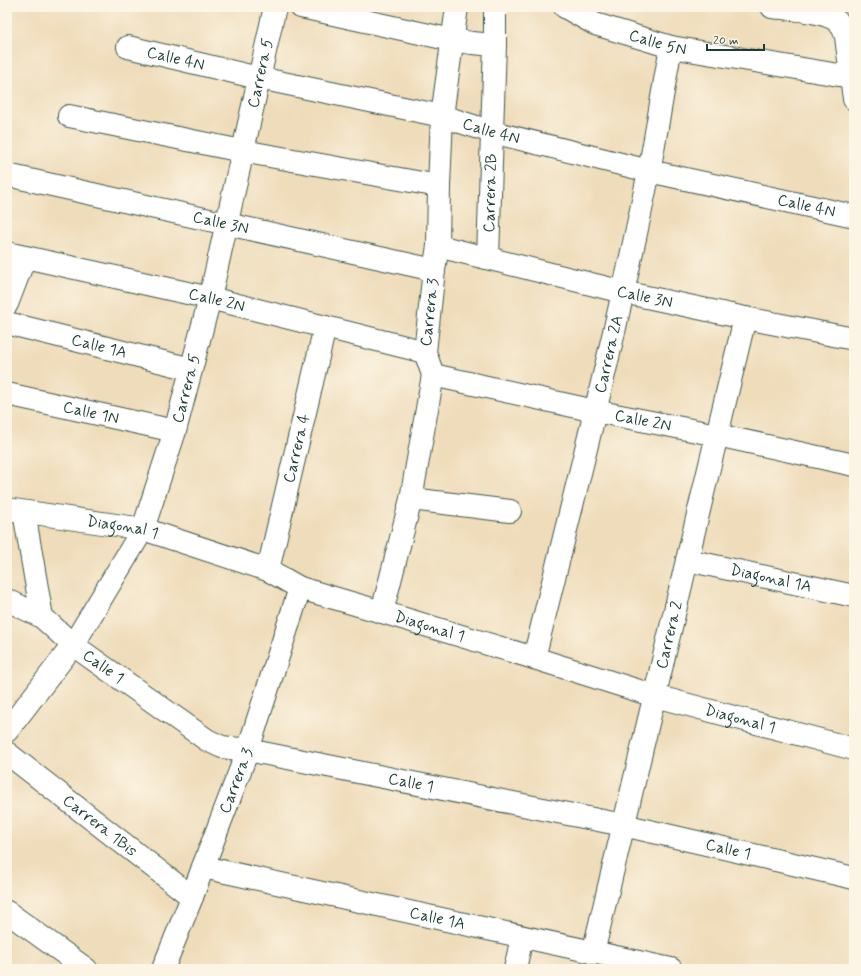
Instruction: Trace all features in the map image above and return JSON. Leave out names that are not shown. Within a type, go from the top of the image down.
[{"type":"street","name":"Carrera 5","points":[[7,731],[73,645],[143,529],[175,431],[210,298],[275,7]]},
{"type":"street","points":[[301,7],[452,40],[496,45]]},
{"type":"street","name":"Carrera 3","points":[[382,612],[411,499],[433,374],[425,352],[438,246],[442,116],[457,7]]},
{"type":"street","name":"Carrera 2B","points":[[488,258],[496,45],[495,7]]},
{"type":"street","name":"Calle 5N","points":[[565,7],[595,24],[671,48],[851,77]]},
{"type":"street","points":[[772,7],[824,15],[839,22],[843,28],[846,38],[854,99]]},
{"type":"street","name":"Calle 4N","points":[[128,47],[259,78],[442,116],[492,132],[649,171],[854,216]]},
{"type":"street","name":"Carrera 2A","points":[[534,658],[623,292],[649,171],[671,48]]},
{"type":"street","points":[[69,116],[242,151],[439,186]]},
{"type":"street","name":"Calle 3N","points":[[7,175],[434,270]]},
{"type":"street","name":"Calle 3N","points":[[438,246],[623,292],[854,339]]},
{"type":"street","points":[[7,304],[16,255]]},
{"type":"street","name":"Calle 2N","points":[[16,255],[210,298],[425,352]]},
{"type":"street","name":"Carrera 2","points":[[593,953],[745,318]]},
{"type":"street","name":"Calle 1A","points":[[7,323],[191,369]]},
{"type":"street","name":"Carrera 4","points":[[268,570],[325,327]]},
{"type":"street","name":"Calle 2N","points":[[433,374],[595,411],[854,465]]},
{"type":"street","name":"Calle 1N","points":[[7,394],[175,431]]},
{"type":"street","points":[[411,499],[510,511]]},
{"type":"street","points":[[16,510],[42,617]]},
{"type":"street","name":"Diagonal 1","points":[[16,510],[143,529],[268,570],[300,588],[655,696],[854,749]]},
{"type":"street","name":"Diagonal 1A","points":[[687,560],[854,596]]},
{"type":"street","name":"Carrera 3","points":[[163,969],[248,750],[300,588]]},
{"type":"street","name":"Calle 1","points":[[7,600],[42,617],[73,645],[207,740],[222,747],[248,750],[623,825],[854,878]]},
{"type":"street","name":"Carrera 1Bis","points":[[7,753],[192,897]]},
{"type":"street","name":"Calle 1A","points":[[203,867],[522,937],[648,967],[671,969]]},
{"type":"street","points":[[7,912],[86,969]]},
{"type":"street","points":[[515,969],[522,937]]}]
